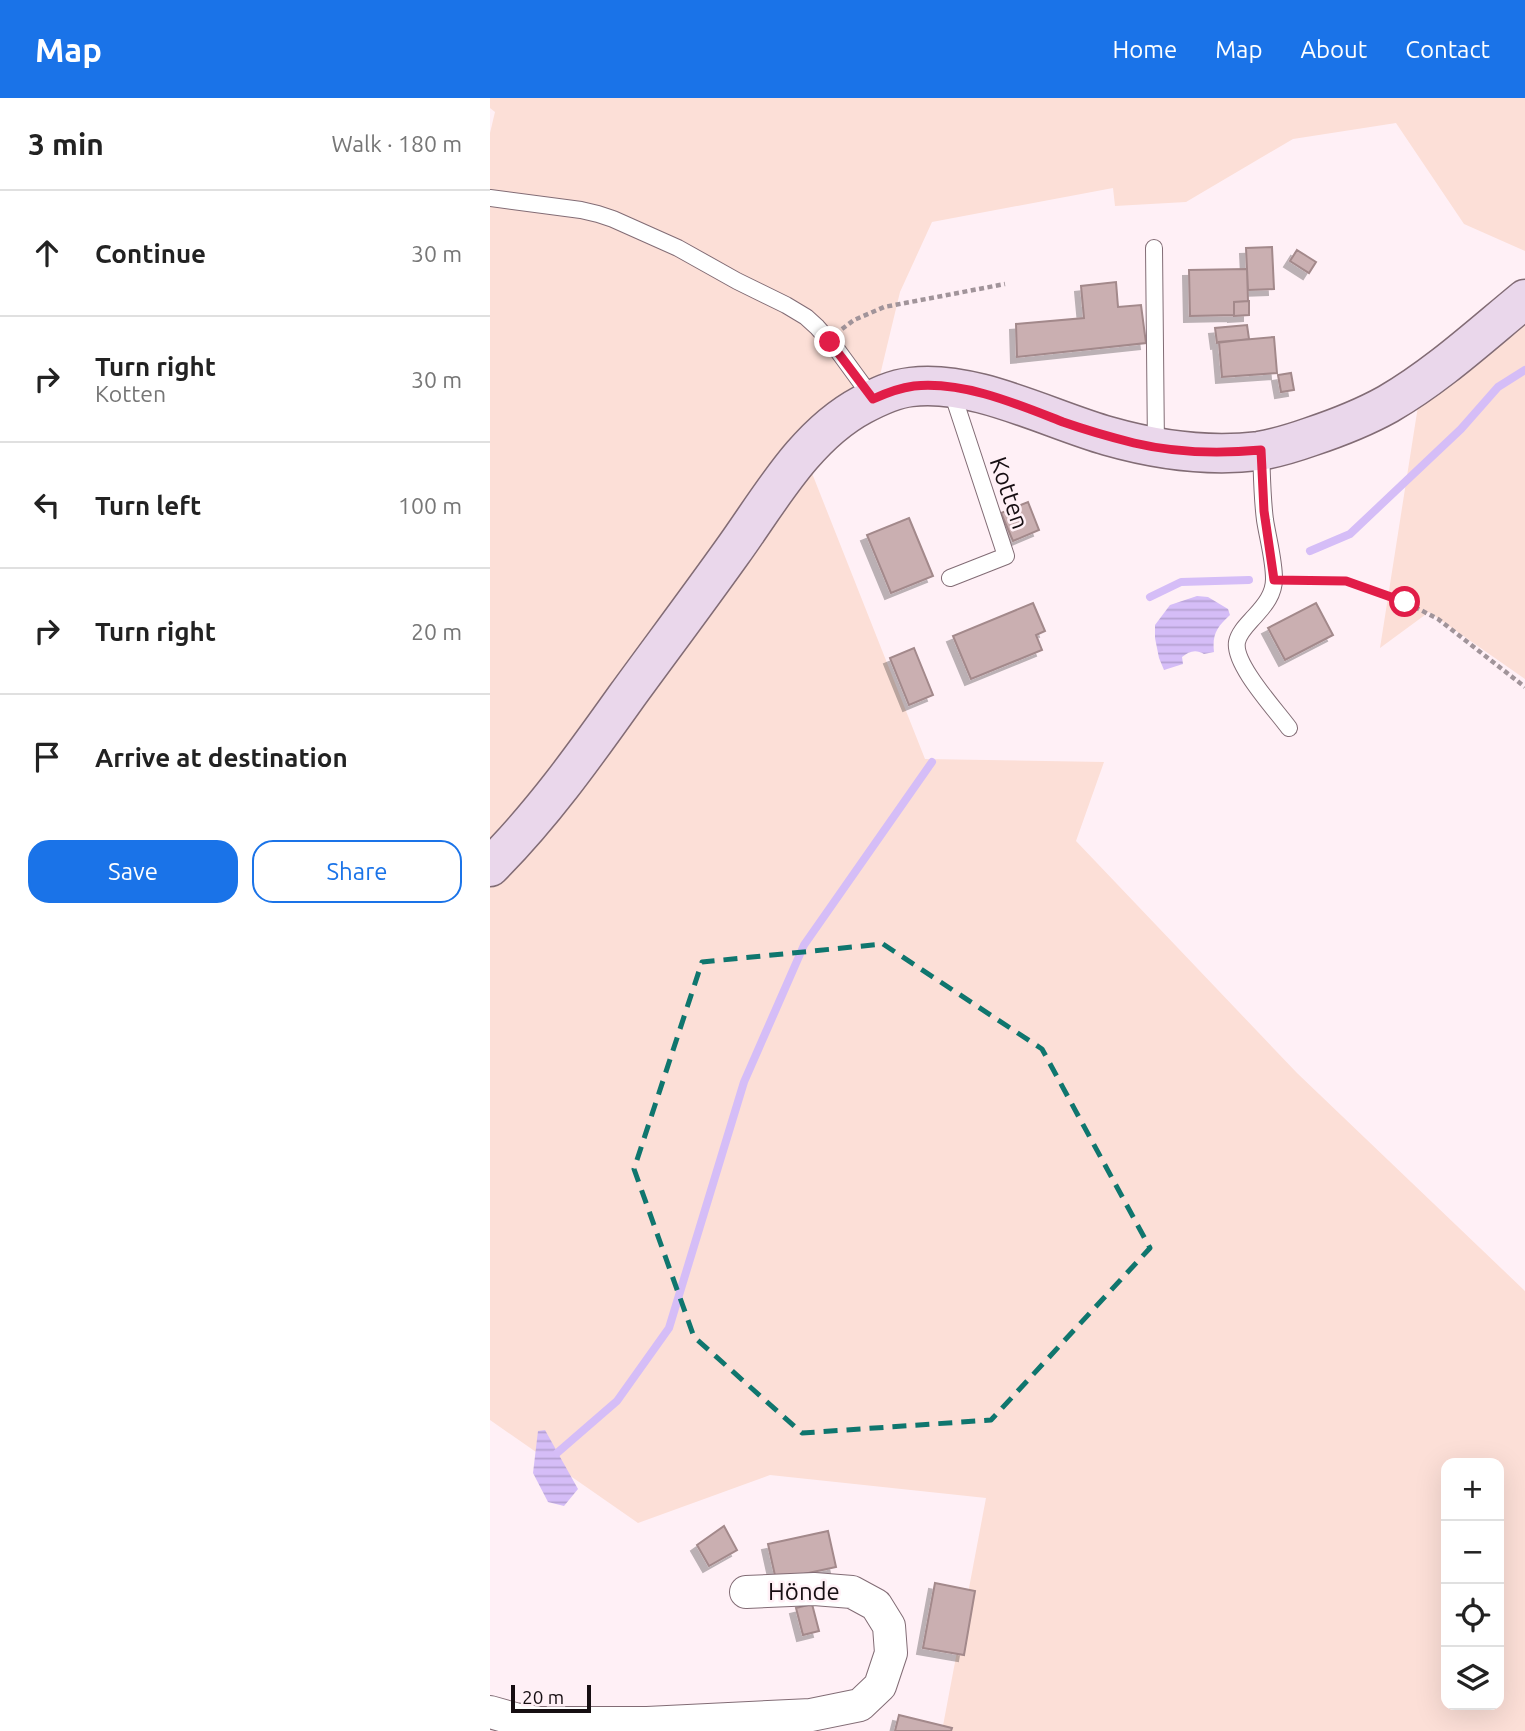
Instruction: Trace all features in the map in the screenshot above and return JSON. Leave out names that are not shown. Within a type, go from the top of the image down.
[{"type":"street","points":[[490,867],[562,786],[804,454],[828,428],[859,406],[887,393],[912,386],[935,386],[1000,399],[1107,436],[1156,448],[1203,453],[1261,450],[1331,430],[1389,403],[1419,384],[1525,299]]},
{"type":"street","name":"Hönde","points":[[490,1712],[539,1723],[647,1723],[811,1714],[860,1705],[880,1686],[891,1653],[889,1626],[876,1605],[852,1592],[814,1589],[746,1592]]},
{"type":"lane","points":[[490,198],[581,210],[613,219],[678,248],[806,317],[830,342],[873,399]]},
{"type":"lane","points":[[1154,248],[1156,448]]},
{"type":"lane","name":"Kotten","points":[[950,578],[1006,555],[951,388]]},
{"type":"lane","points":[[1261,450],[1264,511],[1274,580],[1268,600],[1245,626],[1237,646],[1243,667],[1289,728]]},
{"type":"path","points":[[830,342],[854,320],[884,307],[1005,284]]},
{"type":"path","points":[[1274,580],[1346,581],[1405,602],[1438,619],[1525,687]]},
{"type":"highlighted area","points":[[883,944],[1042,1049],[1150,1248],[991,1420],[802,1433],[694,1337],[634,1169],[702,962]]},
{"type":"shaded area","points":[[490,98],[1525,98],[1525,251],[1464,224],[1396,123],[1293,139],[1186,202],[1115,206],[1113,188],[932,222],[900,292],[875,396],[806,315],[558,200],[490,190],[490,133],[495,112],[490,108]]},
{"type":"shaded area","points":[[490,203],[614,222],[805,321],[868,396],[490,857]]},
{"type":"shaded area","points":[[1525,308],[1525,679],[1429,612],[1380,648],[1421,387]]},
{"type":"shaded area","points":[[806,458],[925,759],[1104,762],[1076,841],[1297,1073],[1525,1291],[1525,1731],[942,1731],[986,1498],[770,1475],[638,1523],[490,1420],[490,875]]},
{"type":"shaded area","points":[[1197,596],[1208,597],[1228,609],[1230,615],[1216,631],[1214,652],[1190,652],[1182,657],[1183,664],[1164,670],[1155,638],[1155,625],[1170,605]]},
{"type":"shaded area","points":[[545,1430],[578,1489],[564,1506],[548,1502],[533,1473],[538,1431]]},
{"type":"building","points":[[1272,247],[1274,289],[1248,290],[1246,248]]},
{"type":"building","points":[[1297,250],[1316,262],[1309,273],[1290,261]]},
{"type":"building","points":[[1247,269],[1248,301],[1234,302],[1234,315],[1190,316],[1189,270]]},
{"type":"building","points":[[1116,282],[1118,307],[1141,305],[1146,343],[1017,357],[1016,324],[1084,318],[1081,286]]},
{"type":"building","points":[[1249,301],[1249,315],[1234,316],[1234,302]]},
{"type":"building","points":[[1247,325],[1249,339],[1217,343],[1215,328]]},
{"type":"building","points":[[1274,337],[1277,373],[1222,377],[1219,342]]},
{"type":"building","points":[[1291,373],[1294,390],[1281,392],[1278,375]]},
{"type":"building","points":[[1028,502],[1039,530],[1013,541],[1001,513]]},
{"type":"building","points":[[909,518],[933,576],[891,593],[867,535]]},
{"type":"building","points":[[1033,603],[1045,631],[1036,635],[1042,650],[971,679],[953,636]]},
{"type":"building","points":[[1316,603],[1333,635],[1285,660],[1268,628]]},
{"type":"building","points":[[914,648],[933,695],[909,705],[890,658]]},
{"type":"building","points":[[724,1526],[737,1550],[709,1566],[697,1545]]},
{"type":"building","points":[[828,1531],[836,1567],[776,1580],[768,1544]]},
{"type":"building","points":[[935,1583],[975,1591],[964,1655],[923,1648]]},
{"type":"building","points":[[812,1604],[819,1631],[803,1635],[796,1608]]},
{"type":"building","points":[[899,1715],[952,1728],[951,1731],[895,1731]]},
{"type":"waterway","points":[[1310,551],[1350,534],[1461,429],[1498,387],[1525,370]]},
{"type":"waterway","points":[[1150,597],[1181,582],[1249,580]]},
{"type":"waterway","points":[[557,1453],[617,1401],[669,1328],[744,1082],[804,945],[932,762]]},
{"type":"route","points":[[830,342],[873,399],[912,386],[951,388],[1000,399],[1107,436],[1156,448],[1203,453],[1261,450],[1264,511],[1274,580],[1346,581],[1405,602]]}]
